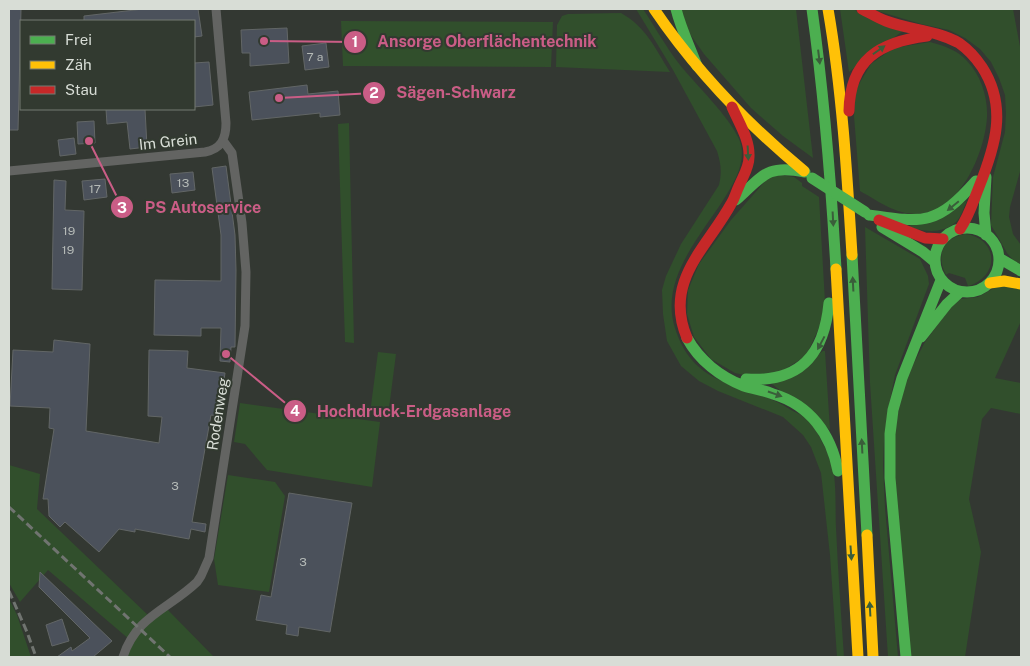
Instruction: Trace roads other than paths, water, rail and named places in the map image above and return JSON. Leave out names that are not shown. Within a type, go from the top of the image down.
[{"type":"main road","points":[[654,9],[697,66],[732,107],[784,155],[808,175],[867,214],[890,234],[925,253],[935,262]]},
{"type":"main road","points":[[676,9],[677,18],[688,40],[697,66]]},
{"type":"main road","points":[[812,9],[829,151],[858,657]]},
{"type":"main road","points":[[828,9],[835,51],[849,203],[873,657]]},
{"type":"main road","points":[[862,9],[886,21],[921,29],[951,40],[970,51],[984,68],[994,87],[997,116],[996,132],[986,170],[969,213],[960,229]]},
{"type":"main road","points":[[845,158],[850,118],[850,90],[858,70],[873,53],[893,42],[912,37],[936,36]]},
{"type":"main road","points":[[732,107],[746,139],[749,157],[745,174],[730,205],[699,250],[686,274],[680,297],[684,330],[693,350],[707,364],[743,385],[770,392],[790,400],[808,412],[820,424],[829,437],[834,449],[838,478],[848,504]]},
{"type":"main road","points":[[730,205],[763,174],[772,169],[786,167],[808,175]]},
{"type":"main road","points":[[867,214],[909,221],[919,221],[936,216],[954,206],[986,170]]},
{"type":"main road","points":[[986,170],[984,223],[986,235]]},
{"type":"main road","points":[[867,214],[912,234],[929,239],[943,239]]},
{"type":"main road","points":[[960,229],[977,230],[986,235],[996,245],[1000,258],[999,268],[990,283],[974,292],[960,292],[941,280],[935,262],[937,249],[943,239],[953,231],[960,229]]},
{"type":"main road","points":[[1000,258],[1021,272]]},
{"type":"main road","points":[[730,378],[756,381],[774,379],[790,374],[809,360],[819,347],[826,329],[829,297],[836,261]]},
{"type":"main road","points":[[906,657],[890,478],[890,447],[896,398],[941,280]]},
{"type":"main road","points":[[990,283],[1009,281],[1021,284]]},
{"type":"main road","points":[[914,347],[943,309],[960,292]]},
{"type":"street","points":[[216,9],[226,116],[224,142]]},
{"type":"street","name":"Im Grein","points":[[9,171],[205,152],[214,150],[224,142]]},
{"type":"street","name":"Rodenweg","points":[[123,657],[137,629],[192,587],[201,576],[209,558],[245,326],[246,272],[242,223],[232,153],[224,142]]},
{"type":"railway","points":[[9,507],[170,657]]},
{"type":"railway","points":[[9,591],[36,657]]},
{"type":"place","name":"Ansorge Oberflächentechnik","points":[[264,41]]},
{"type":"place","name":"Sägen-Schwarz","points":[[279,98]]},
{"type":"place","name":"PS Autoservice","points":[[89,141]]},
{"type":"place","name":"Hochdruck-Erdgasanlage","points":[[226,354]]}]
